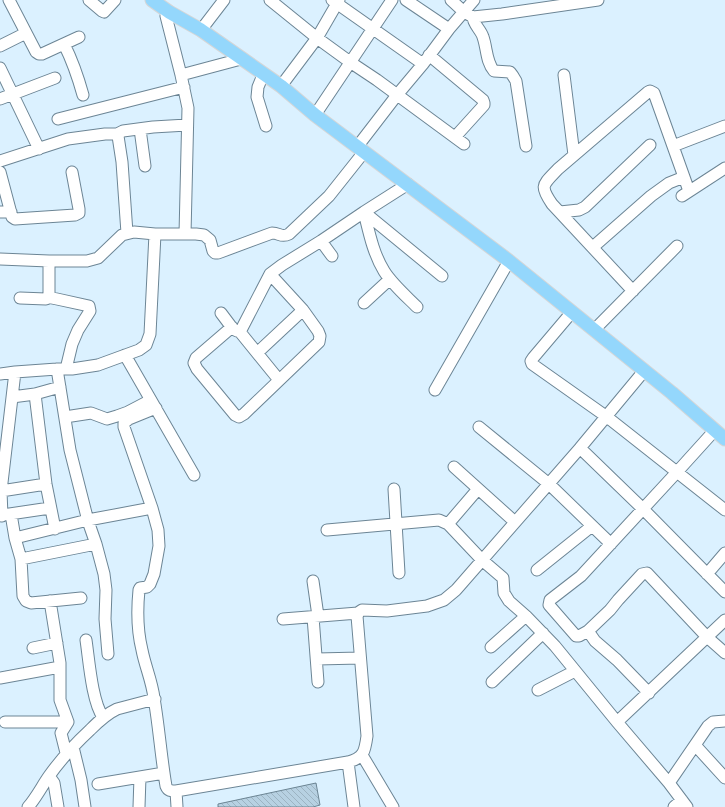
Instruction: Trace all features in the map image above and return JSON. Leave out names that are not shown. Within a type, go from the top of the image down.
[{"type":"main road","points":[[152,0],[169,12],[201,30],[263,75],[281,86],[315,115],[508,260],[725,439]]},
{"type":"street","points":[[9,0],[36,52],[39,54],[79,37]]},
{"type":"street","points":[[89,0],[104,12],[115,0]]},
{"type":"street","points":[[201,30],[224,0]]},
{"type":"street","points":[[315,115],[392,0]]},
{"type":"street","points":[[406,0],[449,30]]},
{"type":"street","points":[[451,0],[469,14],[483,36],[490,67],[494,71],[510,72],[516,81],[526,146]]},
{"type":"street","points":[[0,259],[79,261],[98,258],[122,235],[134,232],[204,235],[210,240],[215,253],[272,233],[286,236],[329,196],[397,95],[449,30],[469,14],[474,0]]},
{"type":"street","points":[[469,14],[502,14],[548,3],[598,0]]},
{"type":"street","points":[[277,2],[317,38],[460,141],[484,105],[483,100],[426,60],[372,28],[336,1],[317,38],[281,86]]},
{"type":"street","points":[[169,12],[166,16],[188,108],[185,234]]},
{"type":"street","points":[[0,46],[26,33]]},
{"type":"street","points":[[64,44],[71,58],[82,95]]},
{"type":"street","points":[[181,75],[241,59]]},
{"type":"street","points":[[0,68],[39,148]]},
{"type":"street","points":[[564,74],[574,155]]},
{"type":"street","points":[[263,75],[256,97],[266,126]]},
{"type":"street","points":[[0,99],[55,78]]},
{"type":"street","points":[[58,118],[184,87]]},
{"type":"street","points":[[633,291],[552,204],[545,194],[544,187],[547,181],[574,155],[650,91],[654,93],[684,177],[686,194],[725,168]]},
{"type":"street","points":[[0,162],[68,139],[105,134],[117,134],[123,131],[140,129],[187,125]]},
{"type":"street","points":[[673,146],[722,127],[725,138]]},
{"type":"street","points":[[140,129],[145,166]]},
{"type":"street","points":[[117,134],[122,162],[127,233]]},
{"type":"street","points":[[560,212],[579,210],[585,207],[650,145]]},
{"type":"street","points":[[0,172],[5,212],[15,219],[75,215],[79,213],[72,172]]},
{"type":"street","points":[[592,247],[651,196],[669,183],[684,177]]},
{"type":"street","points":[[270,274],[304,310],[318,331],[320,336],[319,342],[244,414],[239,417],[235,415],[197,368],[194,363],[196,358],[236,330],[270,274],[408,184]]},
{"type":"street","points":[[364,212],[442,276]]},
{"type":"street","points":[[364,212],[373,249],[384,271],[417,307]]},
{"type":"street","points":[[0,374],[72,369],[98,365],[139,350],[146,344],[150,334],[155,234]]},
{"type":"street","points":[[321,241],[332,256]]},
{"type":"street","points":[[594,330],[677,246]]},
{"type":"street","points":[[435,390],[508,260]]},
{"type":"street","points":[[49,261],[49,295],[51,297]]},
{"type":"street","points":[[364,302],[390,279]]},
{"type":"street","points":[[20,298],[46,299],[51,297],[88,306],[90,312],[78,330],[72,344],[62,369],[60,387],[70,450],[104,574],[106,590],[105,619],[108,654]]},
{"type":"street","points":[[256,352],[304,310]]},
{"type":"street","points":[[572,312],[533,358],[531,362],[532,364],[606,417],[725,510]]},
{"type":"street","points":[[221,313],[280,380]]},
{"type":"street","points":[[125,355],[194,475]]},
{"type":"street","points":[[283,619],[358,614],[362,610],[388,611],[427,606],[444,600],[456,590],[549,484],[644,371]]},
{"type":"street","points":[[16,372],[1,493],[4,515],[15,538],[21,559],[23,596],[26,601],[31,603],[81,598]]},
{"type":"street","points":[[12,397],[35,394],[60,387]]},
{"type":"street","points":[[35,394],[46,484],[55,529]]},
{"type":"street","points":[[65,417],[91,413],[107,419],[153,404]]},
{"type":"street","points":[[153,404],[129,419],[124,423],[124,427],[158,530],[159,546],[154,574],[150,584],[147,587],[140,588],[139,590],[137,616],[142,650],[152,683],[155,699],[167,789],[170,791],[176,791],[348,762],[356,760],[362,755],[366,747],[367,736],[360,658],[358,614]]},
{"type":"street","points":[[479,427],[549,484],[611,544]]},
{"type":"street","points":[[715,430],[581,576],[549,602],[549,605],[576,636],[580,636],[588,631],[610,610],[642,574],[647,573],[707,637],[725,653]]},
{"type":"street","points":[[580,448],[725,592]]},
{"type":"street","points":[[454,467],[515,522]]},
{"type":"street","points":[[1,493],[46,484]]},
{"type":"street","points":[[394,489],[400,573]]},
{"type":"street","points":[[448,524],[478,489]]},
{"type":"street","points":[[4,515],[50,508]]},
{"type":"street","points":[[15,538],[88,520],[152,508]]},
{"type":"street","points":[[327,530],[439,520],[448,524],[482,560],[503,578],[504,593],[509,601],[556,646],[617,722],[669,783],[681,805]]},
{"type":"street","points":[[537,570],[592,526]]},
{"type":"street","points":[[21,559],[96,544]]},
{"type":"street","points":[[707,574],[725,553]]},
{"type":"street","points":[[313,582],[316,616],[318,682]]},
{"type":"street","points":[[50,601],[60,663],[60,700],[68,722]]},
{"type":"street","points":[[491,647],[526,616]]},
{"type":"street","points":[[617,722],[725,620]]},
{"type":"street","points":[[588,631],[595,641],[617,660],[649,693]]},
{"type":"street","points":[[492,682],[543,633]]},
{"type":"street","points":[[86,640],[97,703],[99,711],[103,717]]},
{"type":"street","points":[[33,648],[57,643]]},
{"type":"street","points":[[317,659],[360,658]]},
{"type":"street","points":[[0,678],[60,667]]},
{"type":"street","points":[[538,690],[575,671]]},
{"type":"street","points":[[34,804],[49,776],[70,750],[103,717],[116,709],[155,699]]},
{"type":"street","points":[[669,783],[708,726],[713,722],[725,721]]},
{"type":"street","points":[[5,722],[68,722]]},
{"type":"street","points":[[68,722],[61,733],[70,750],[80,780],[85,807]]},
{"type":"street","points":[[695,745],[725,778]]},
{"type":"street","points":[[362,755],[393,807]]},
{"type":"street","points":[[348,762],[354,807]]},
{"type":"street","points":[[98,784],[164,773]]},
{"type":"street","points":[[49,776],[54,783],[58,807]]},
{"type":"street","points":[[139,807],[140,777]]},
{"type":"street","points":[[176,791],[177,807]]},
{"type":"building","points":[[316,783],[320,805],[313,807],[218,807],[218,804]]}]
